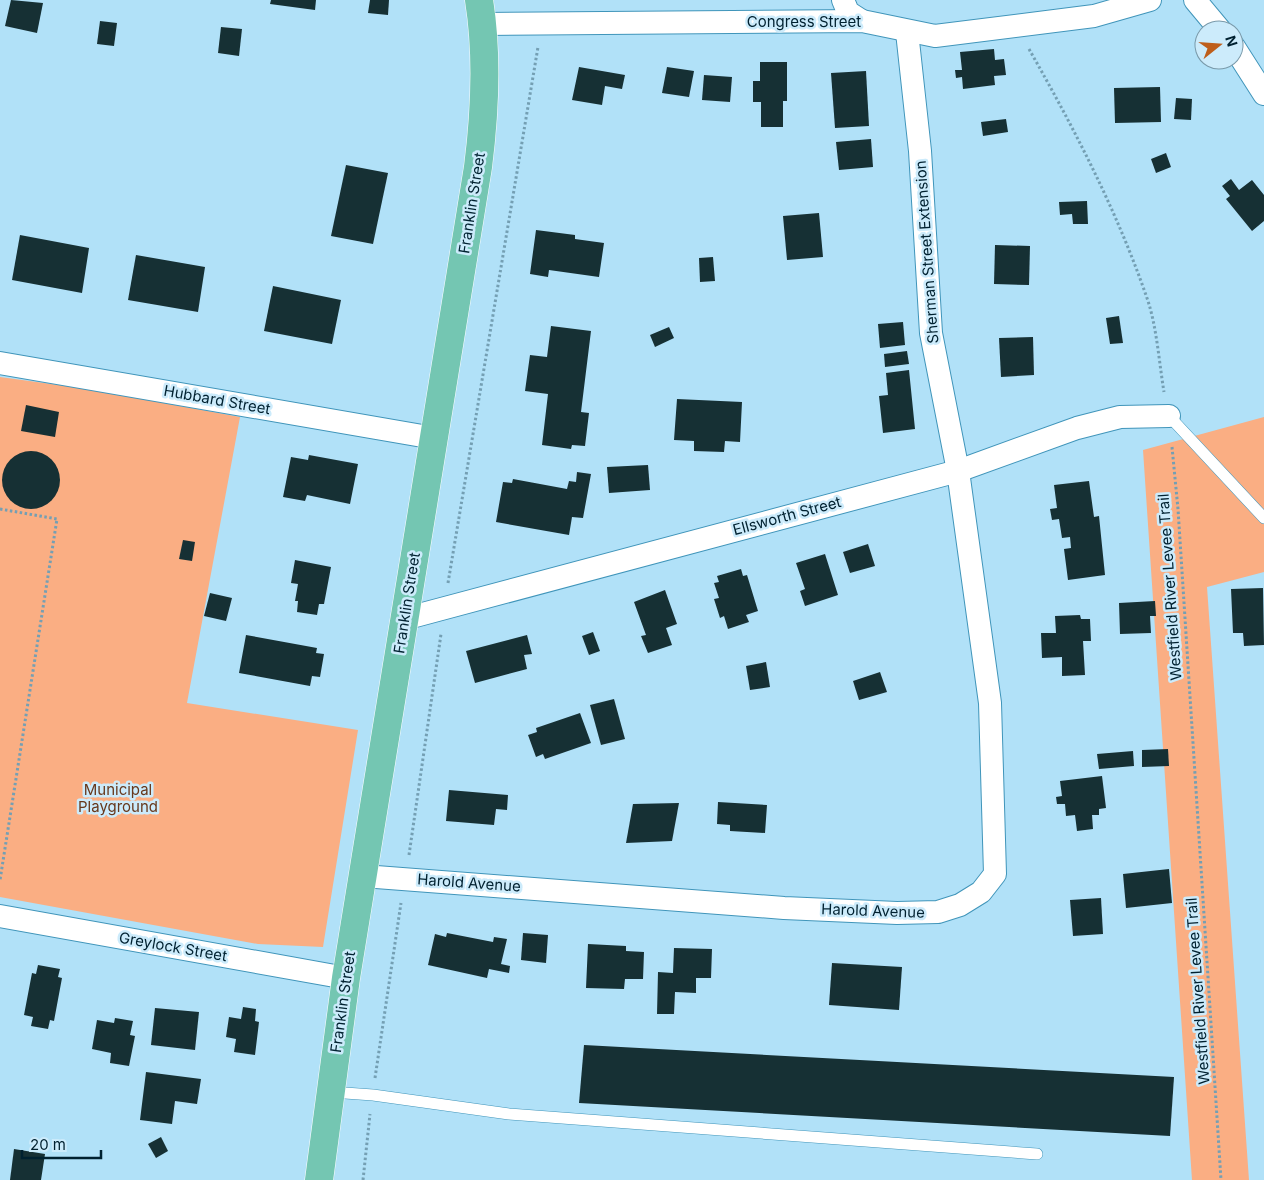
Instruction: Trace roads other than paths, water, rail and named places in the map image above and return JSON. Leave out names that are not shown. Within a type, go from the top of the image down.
[{"type":"main road","name":"Franklin Street","points":[[319,1180],[346,978],[482,134],[485,95],[481,12]]},
{"type":"street","points":[[843,0],[848,12],[862,21]]},
{"type":"street","name":"Congress Street","points":[[481,12],[862,21],[907,32],[935,36],[1094,16],[1150,0]]},
{"type":"street","points":[[1195,0],[1212,20]]},
{"type":"street","name":"Sherman Street Extension","points":[[907,32],[920,151],[931,333],[958,471]]},
{"type":"street","points":[[1244,55],[1264,73]]},
{"type":"street","points":[[1244,61],[1264,94]]},
{"type":"street","name":"Hubbard Street","points":[[0,363],[434,438]]},
{"type":"street","name":"Ellsworth Street","points":[[404,619],[958,471],[1077,428],[1120,417],[1169,416]]},
{"type":"street","name":"Harold Avenue","points":[[363,876],[784,908],[897,913],[938,912],[960,905],[981,892],[995,874],[990,703],[958,471]]},
{"type":"street","name":"Greylock Street","points":[[0,916],[346,978]]},
{"type":"lane","points":[[1169,416],[1264,518]]},
{"type":"lane","points":[[331,1092],[373,1095],[509,1114],[1037,1154]]},
{"type":"park label","name":"Municipal Playground","points":[[118,798]]}]
